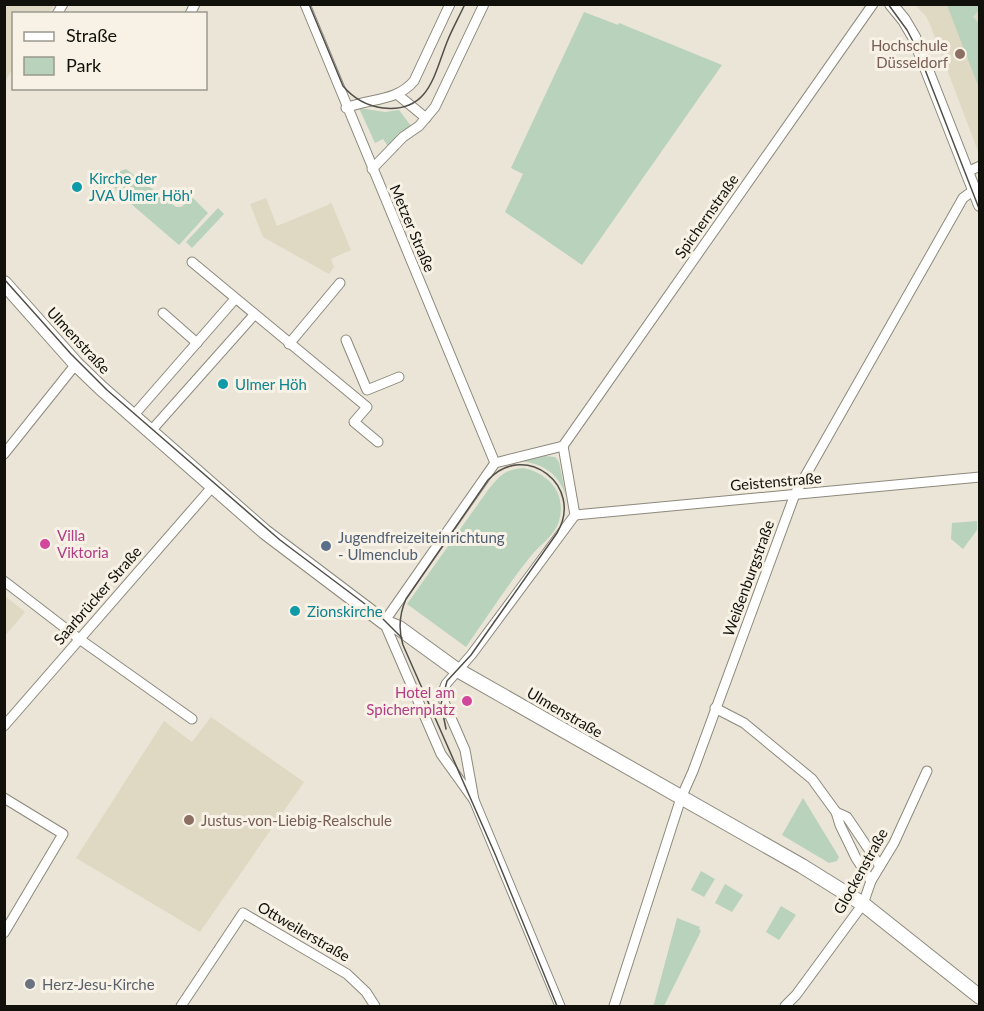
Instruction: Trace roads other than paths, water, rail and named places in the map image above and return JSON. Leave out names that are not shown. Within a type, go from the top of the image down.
[{"type":"main road","name":"Ulmenstraße","points":[[4,283],[76,364],[150,432],[266,532],[384,622],[399,628],[459,670],[802,866],[862,904],[980,998]]},
{"type":"street","name":"Metzer Straße","points":[[305,4],[346,108],[495,463]]},
{"type":"street","points":[[346,108],[398,95],[414,81],[450,4]]},
{"type":"street","points":[[372,169],[403,137],[419,126],[435,107],[484,4]]},
{"type":"street","name":"Spichernstraße","points":[[563,446],[873,4]]},
{"type":"street","points":[[891,4],[914,37],[980,205]]},
{"type":"street","points":[[398,95],[426,118]]},
{"type":"street","points":[[967,172],[980,165]]},
{"type":"street","name":"Weißenburgstraße","points":[[614,1006],[681,798],[795,494],[963,198],[974,190]]},
{"type":"street","points":[[192,262],[367,406],[354,422],[378,442]]},
{"type":"street","points":[[289,344],[340,283]]},
{"type":"street","points":[[133,416],[235,299]]},
{"type":"street","points":[[163,313],[197,343]]},
{"type":"street","points":[[150,432],[254,315]]},
{"type":"street","points":[[346,340],[367,390]]},
{"type":"street","points":[[4,454],[76,364]]},
{"type":"street","points":[[354,396],[399,377]]},
{"type":"street","points":[[474,800],[441,754],[384,622],[495,463],[563,446],[575,515],[459,670],[446,684],[444,698],[465,750],[474,800],[560,1006]]},
{"type":"street","name":"Geistenstraße","points":[[575,515],[980,477]]},
{"type":"street","name":"Saarbrücker Straße","points":[[4,726],[78,638],[213,486]]},
{"type":"street","points":[[4,581],[78,638],[192,719]]},
{"type":"street","points":[[715,708],[744,723],[812,779],[836,812],[856,858],[871,881]]},
{"type":"street","name":"Glockenstraße","points":[[785,1006],[796,995],[862,904],[871,881],[894,843],[927,771]]},
{"type":"street","points":[[4,798],[63,834],[4,933]]},
{"type":"street","points":[[836,812],[847,817],[880,866]]},
{"type":"street","name":"Ottweilerstraße","points":[[181,1006],[243,913],[347,974],[366,992],[375,1006]]},
{"type":"tram line","points":[[309,4],[343,86],[361,101],[383,108],[398,108],[420,98],[433,79],[465,4]]},
{"type":"tram line","points":[[888,4],[907,30],[917,49],[980,211]]},
{"type":"tram line","points":[[4,279],[71,354],[107,390],[280,540],[377,613],[402,638]]},
{"type":"tram line","points":[[446,729],[441,704],[447,681],[471,655],[557,533],[564,516],[563,499],[557,485],[547,474],[533,467],[518,465],[503,469],[488,480],[406,599],[401,616],[400,633],[403,645],[495,854],[557,1006]]},
{"type":"place","name":"Hochschule Düsseldorf","points":[[960,54]]},
{"type":"place","name":"Kirche der JVA Ulmer Höh'","points":[[77,187]]},
{"type":"place","name":"Ulmer Höh","points":[[223,384]]},
{"type":"place","name":"Villa Viktoria","points":[[45,544]]},
{"type":"place","name":"Jugendfreizeiteinrichtung - Ulmenclub","points":[[326,546]]},
{"type":"place","name":"Zionskirche","points":[[295,611]]},
{"type":"place","name":"Hotel am Spichernplatz","points":[[467,701]]},
{"type":"place","name":"Justus-von-Liebig-Realschule","points":[[189,820]]},
{"type":"place","name":"Herz-Jesu-Kirche","points":[[30,984]]}]
